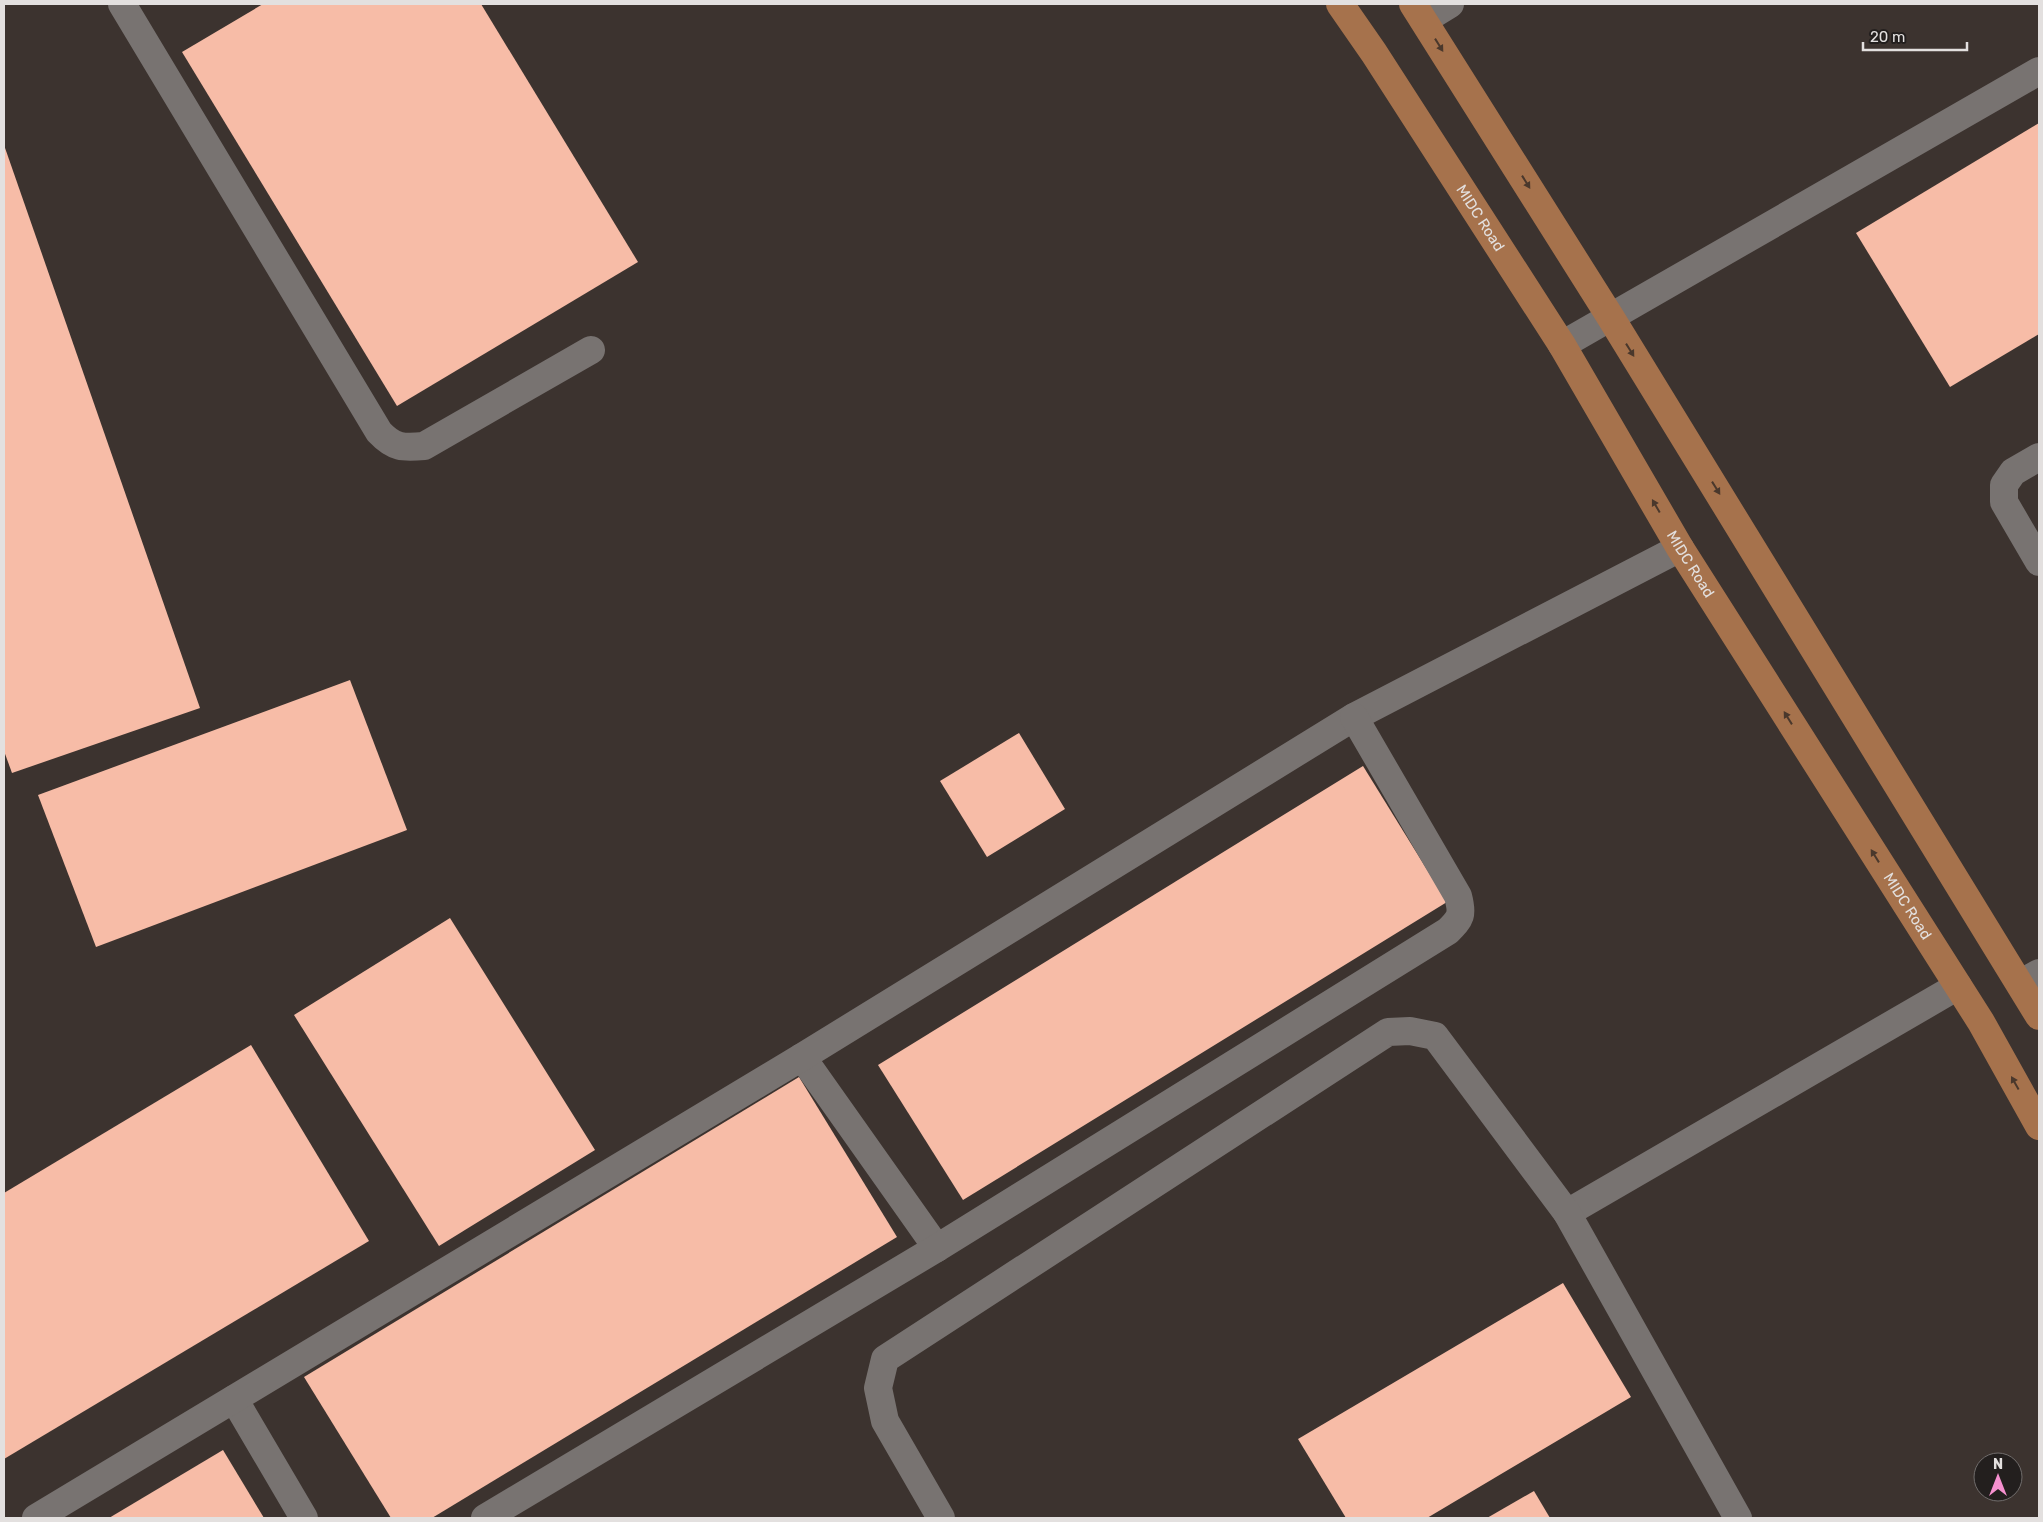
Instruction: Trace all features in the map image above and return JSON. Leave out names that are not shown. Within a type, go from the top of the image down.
[{"type":"main road","name":"MIDC Road","points":[[1340,4],[1374,53],[1562,345],[1680,548],[1981,1022],[2039,1126]]},
{"type":"main road","points":[[1418,12],[2030,978],[2039,1016]]},
{"type":"lane","points":[[122,4],[379,432],[388,442],[403,448],[424,446],[591,350]]},
{"type":"lane","points":[[1418,12],[1450,4]]},
{"type":"lane","points":[[1562,345],[2039,71]]},
{"type":"lane","points":[[2039,457],[2013,472],[2004,484],[2004,502],[2039,562]]},
{"type":"lane","points":[[36,1518],[802,1057],[1354,717],[1680,548]]},
{"type":"lane","points":[[485,1518],[937,1248],[1448,931],[1459,920],[1462,910],[1458,896],[1354,717]]},
{"type":"lane","points":[[1567,1212],[1958,986]]},
{"type":"lane","points":[[941,1518],[885,1421],[878,1388],[885,1359],[1388,1032],[1410,1031],[1435,1036],[1567,1212],[1738,1518]]},
{"type":"lane","points":[[802,1057],[937,1248]]},
{"type":"lane","points":[[234,1399],[304,1518]]},
{"type":"shaded area","points":[[4,4],[2039,4],[2039,1518],[4,1518]]},
{"type":"building","points":[[263,4],[481,4],[638,262],[397,406],[182,52]]},
{"type":"building","points":[[2039,123],[2039,334],[1950,387],[1856,233]]},
{"type":"building","points":[[4,145],[200,708],[12,773],[4,751]]},
{"type":"building","points":[[350,680],[407,830],[96,947],[38,795]]},
{"type":"building","points":[[1019,733],[1065,809],[987,857],[940,781]]},
{"type":"building","points":[[1363,766],[1447,902],[963,1200],[878,1065]]},
{"type":"building","points":[[450,918],[595,1150],[439,1246],[294,1015]]},
{"type":"building","points":[[251,1045],[369,1241],[4,1459],[4,1193]]},
{"type":"building","points":[[799,1077],[897,1237],[432,1518],[391,1518],[304,1377]]},
{"type":"building","points":[[1563,1283],[1631,1397],[1427,1518],[1346,1518],[1298,1439]]},
{"type":"building","points":[[223,1450],[264,1518],[109,1518]]},
{"type":"building","points":[[1534,1491],[1550,1518],[1487,1518]]}]
